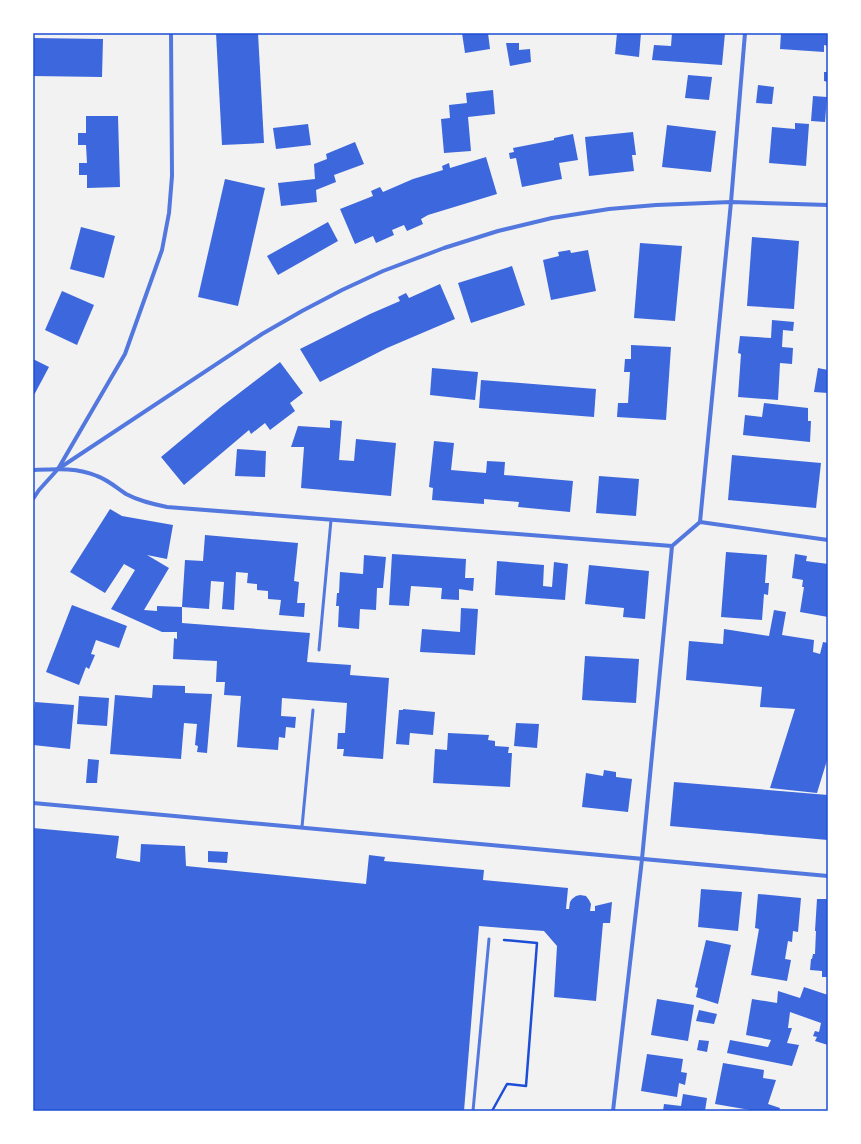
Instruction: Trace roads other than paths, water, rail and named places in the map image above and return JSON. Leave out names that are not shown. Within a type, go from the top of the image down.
[{"type":"street","points":[[33,498],[58,469],[125,354],[162,250],[169,213],[172,176],[171,33]]},
{"type":"street","points":[[613,1111],[642,859],[672,546],[700,522],[731,202],[745,33]]},
{"type":"street","points":[[58,469],[262,334],[309,307],[383,271],[444,248],[498,231],[552,218],[609,210],[656,205],[731,202],[828,205]]},
{"type":"street","points":[[33,470],[77,470],[98,476],[128,495],[144,502],[168,507],[672,546]]},
{"type":"street","points":[[700,522],[828,540]]},
{"type":"street","points":[[33,803],[828,876]]},
{"type":"lane","points":[[319,650],[331,520]]},
{"type":"lane","points":[[302,827],[313,710]]},
{"type":"lane","points":[[473,1111],[489,939]]}]
